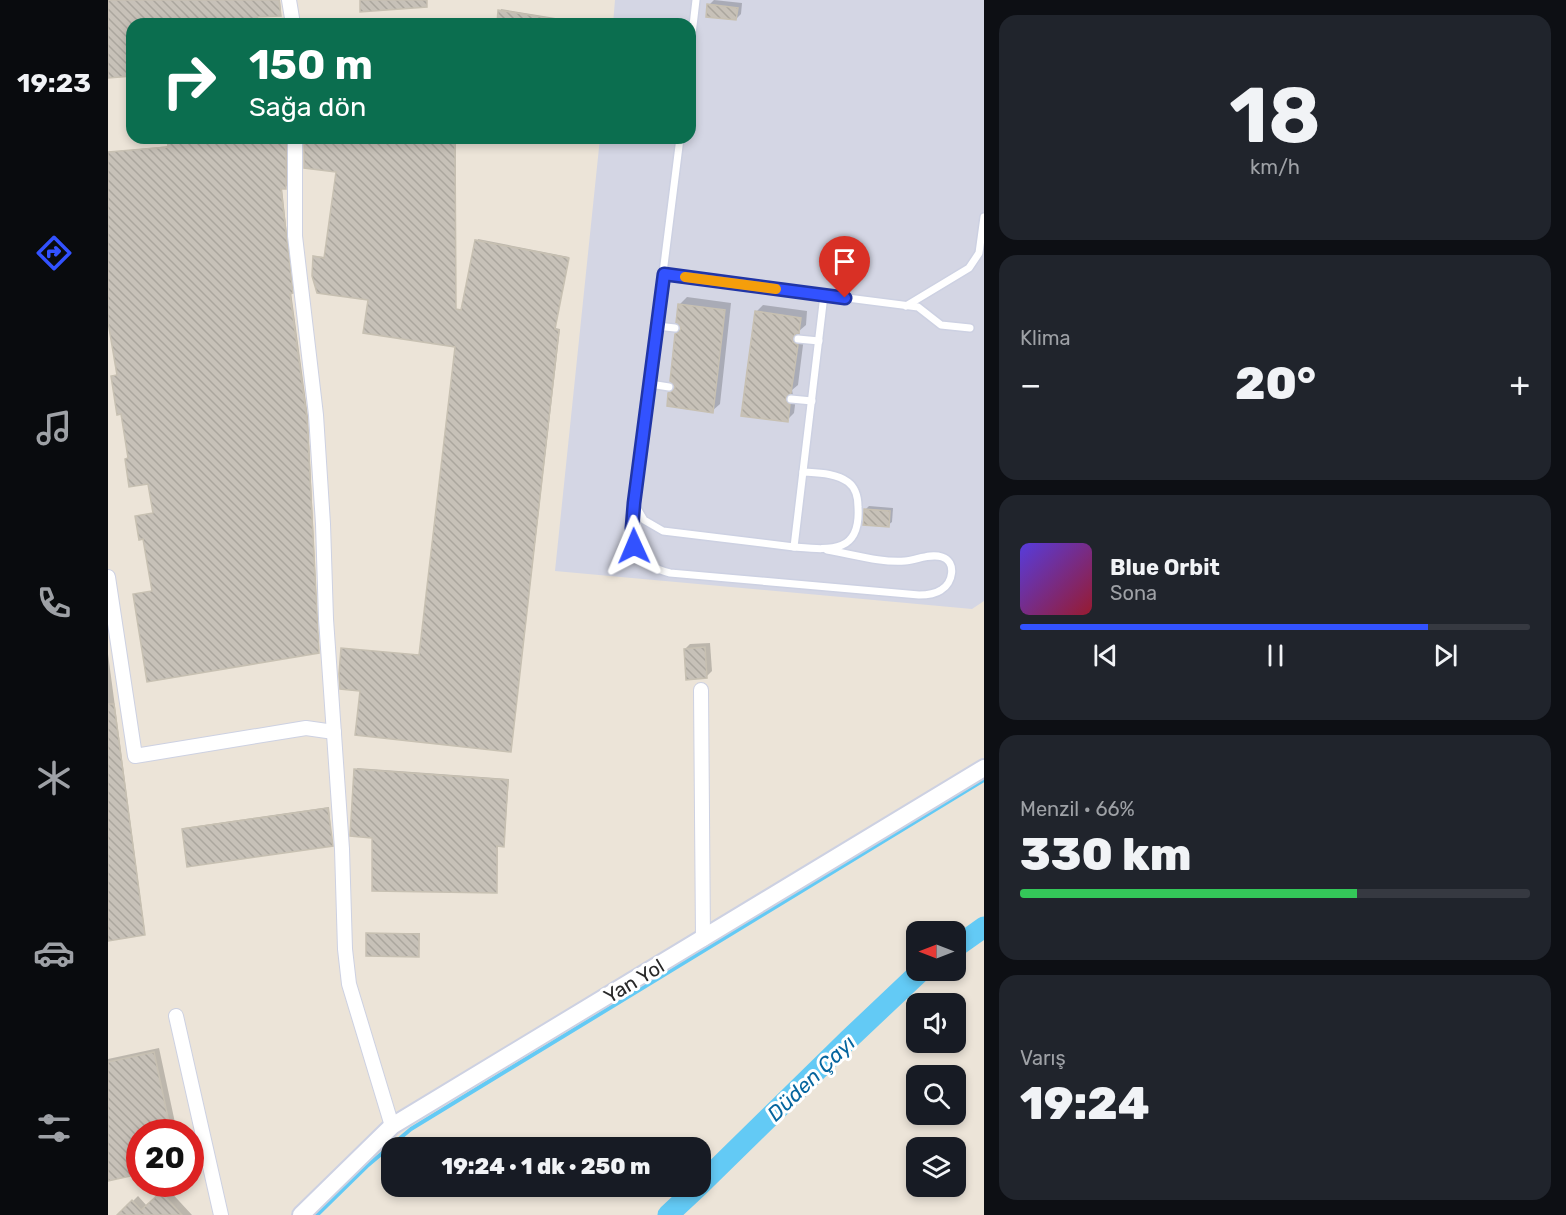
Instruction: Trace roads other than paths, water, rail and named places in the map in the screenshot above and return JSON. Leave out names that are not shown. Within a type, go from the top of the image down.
[{"type":"street","points":[[289,0],[291,18]]},
{"type":"street","points":[[295,144],[295,236],[316,415],[342,849],[345,949],[349,984],[392,1126]]},
{"type":"street","points":[[108,577],[135,756],[306,728],[334,732]]},
{"type":"street","points":[[701,690],[703,939]]},
{"type":"street","name":"Yan Yol","points":[[301,1215],[392,1126],[984,768]]},
{"type":"street","points":[[176,1016],[221,1215]]},
{"type":"lane","points":[[694,18],[696,0]]},
{"type":"lane","points":[[634,503],[644,520],[663,531],[827,550],[893,562],[945,557],[952,569],[952,576],[944,589],[929,595],[919,595],[670,573],[655,569],[636,552],[632,537],[634,503],[679,144]]},
{"type":"lane","points":[[906,306],[969,268],[979,252],[984,217]]},
{"type":"lane","points":[[664,274],[918,307],[940,325],[970,328]]},
{"type":"lane","points":[[794,546],[824,295]]},
{"type":"lane","points":[[657,326],[675,328]]},
{"type":"lane","points":[[798,339],[819,341]]},
{"type":"lane","points":[[650,384],[669,387]]},
{"type":"lane","points":[[790,399],[812,401]]},
{"type":"lane","points":[[803,472],[837,476],[850,483],[858,497],[859,518],[854,535],[843,545],[827,550]]},
{"type":"waterway","points":[[317,1215],[367,1166],[411,1129],[984,780]]},
{"type":"waterway","name":"Düden Çayı","points":[[966,940],[984,927]]},
{"type":"waterway","name":"Düden Çayı","points":[[711,1174],[910,981]]},
{"type":"waterway","name":"Düden Çayı","points":[[668,1215],[687,1197]]}]
